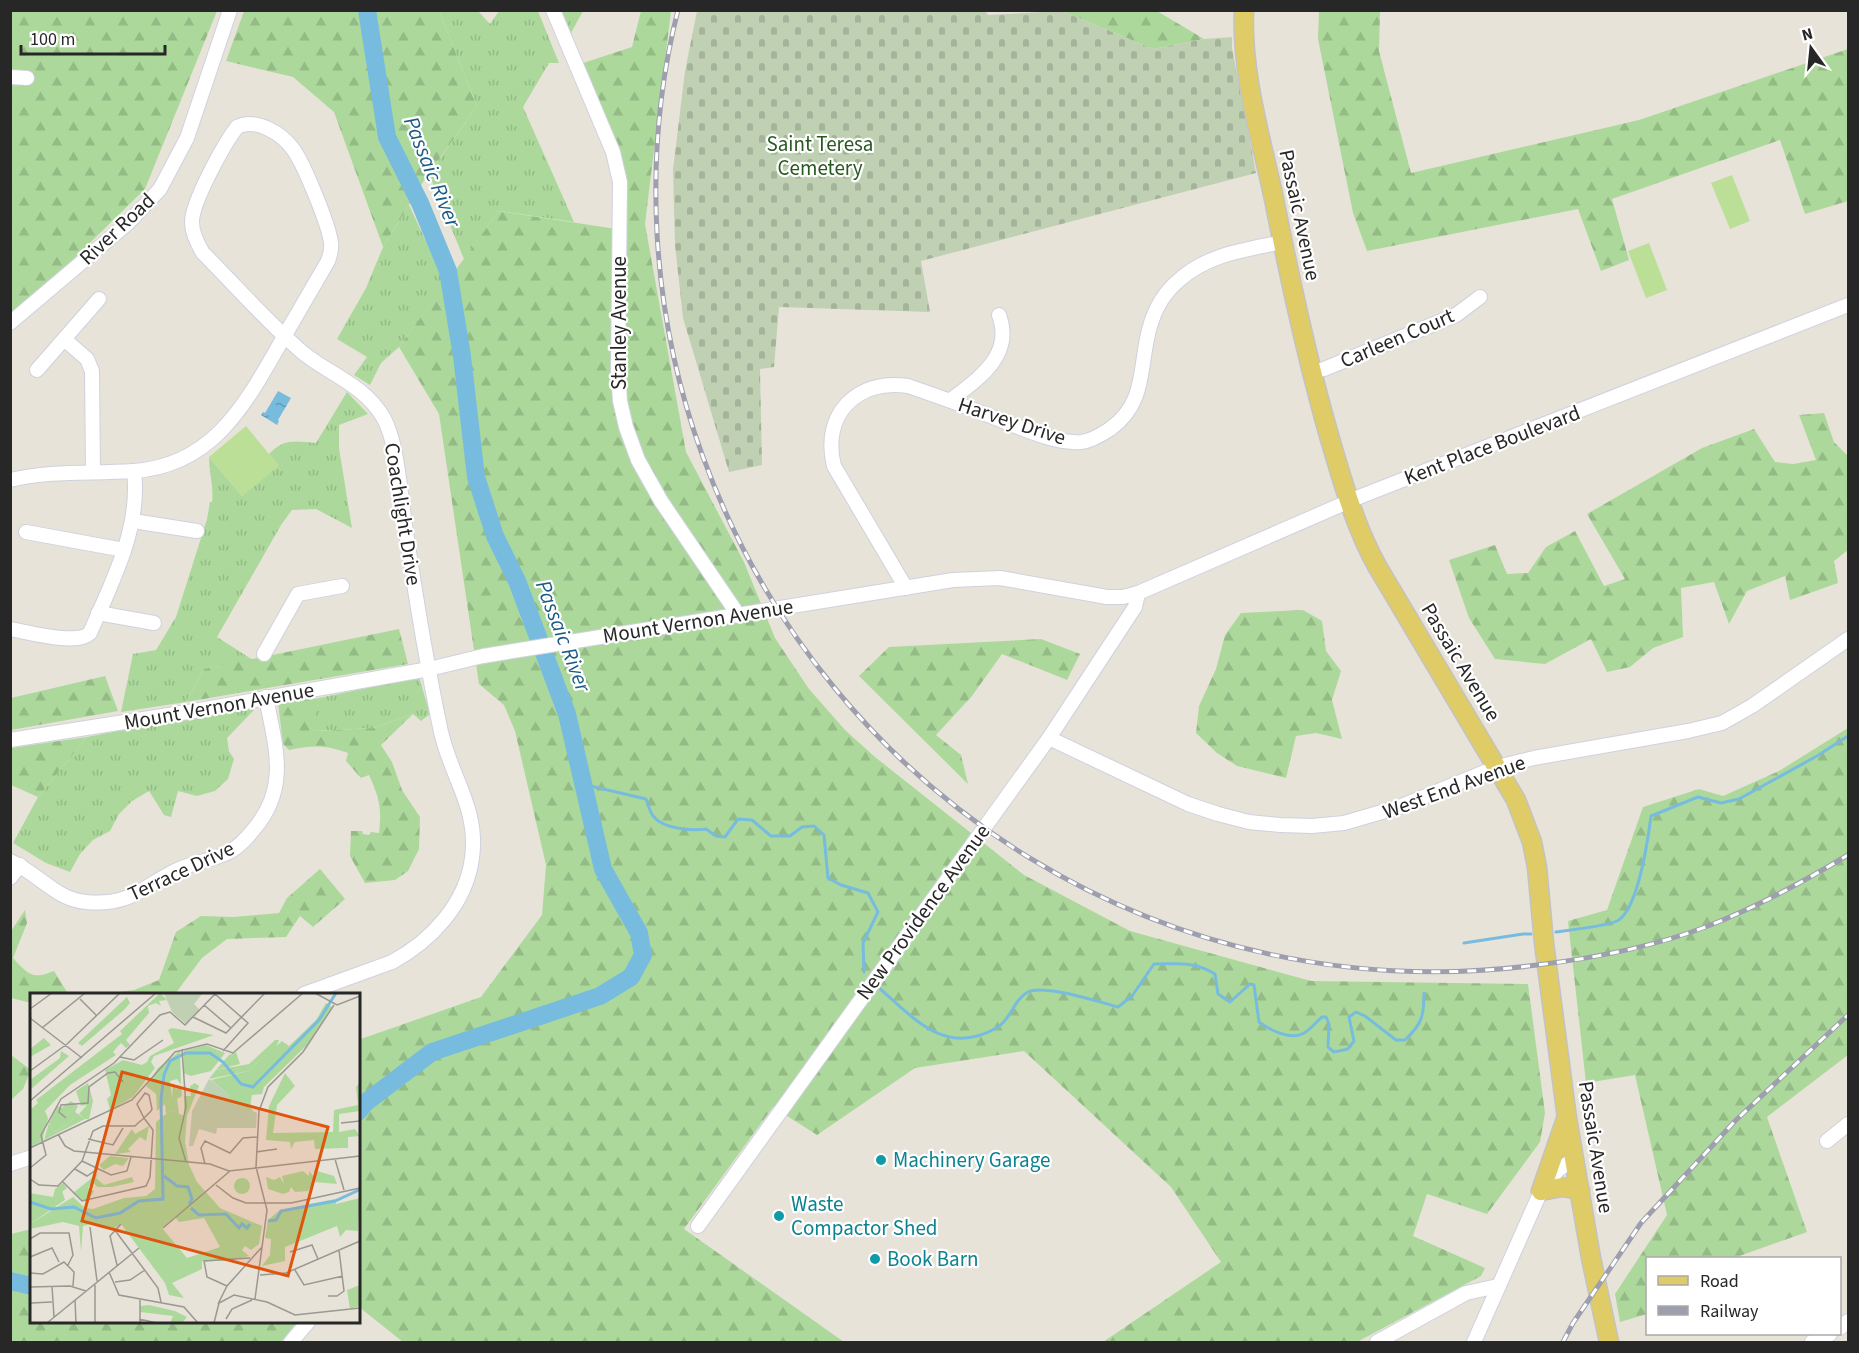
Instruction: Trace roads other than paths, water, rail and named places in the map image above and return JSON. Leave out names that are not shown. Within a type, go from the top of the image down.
[{"type":"main road","name":"Passaic Avenue","points":[[1244,10],[1245,50],[1252,97],[1311,372],[1348,502],[1377,566],[1516,800],[1532,842],[1537,867],[1544,943],[1567,1118],[1591,1258],[1609,1342]]},
{"type":"main road","points":[[1541,1191],[1567,1118]]},
{"type":"main road","points":[[1541,1191],[1562,1187],[1580,1190]]},
{"type":"street","name":"River Road","points":[[10,323],[128,223],[160,189],[187,138],[230,10]]},
{"type":"street","name":"Stanley Avenue","points":[[553,10],[613,152],[620,182],[618,372],[620,402],[626,427],[638,460],[661,501],[739,616]]},
{"type":"street","points":[[10,77],[27,78]]},
{"type":"street","name":"Coachlight Drive","points":[[285,335],[328,261],[331,242],[323,217],[293,149],[278,135],[250,123],[242,125],[232,135],[196,202],[192,224],[195,237],[203,253],[285,335],[306,355],[363,392],[386,424],[392,440],[442,736],[467,803],[473,827],[472,859],[467,881],[447,917],[426,939],[406,955],[378,969],[307,993]]},
{"type":"street","name":"Harvey Drive","points":[[906,588],[834,466],[830,450],[837,418],[844,407],[858,394],[876,386],[889,384],[908,386],[1047,437],[1082,442],[1111,428],[1123,417],[1136,397],[1141,382],[1151,322],[1159,303],[1172,287],[1195,267],[1210,260],[1228,253],[1283,242]]},
{"type":"street","name":"Carleen Court","points":[[1311,372],[1324,369],[1456,315],[1480,297]]},
{"type":"street","points":[[37,370],[99,299]]},
{"type":"street","name":"Kent Place Boulevard","points":[[1138,593],[1348,502],[1848,305]]},
{"type":"street","points":[[951,400],[976,380],[997,356],[1004,336],[999,315]]},
{"type":"street","points":[[10,480],[59,472],[134,471],[157,468],[186,457],[219,434],[237,414],[285,335]]},
{"type":"street","points":[[64,339],[87,359],[92,371],[93,471]]},
{"type":"street","points":[[10,629],[76,639],[90,633],[124,550],[133,521],[136,503],[134,471]]},
{"type":"street","points":[[133,521],[197,531]]},
{"type":"street","points":[[26,532],[124,550]]},
{"type":"street","name":"Mount Vernon Avenue","points":[[10,740],[267,698],[429,669],[483,656],[953,580],[1000,578],[1107,597],[1138,593]]},
{"type":"street","points":[[264,654],[298,594],[342,586]]},
{"type":"street","name":"New Providence Avenue","points":[[698,1226],[1049,738],[1135,607],[1138,593]]},
{"type":"street","points":[[98,613],[154,623]]},
{"type":"street","name":"West End Avenue","points":[[1049,738],[1188,804],[1218,814],[1249,822],[1280,825],[1312,826],[1344,823],[1399,807],[1497,767],[1722,723],[1737,716],[1848,639]]},
{"type":"street","name":"Terrace Drive","points":[[15,863],[67,897],[87,903],[110,902],[135,896],[183,867],[228,853],[242,843],[259,823],[273,798],[277,784],[277,759],[267,698]]},
{"type":"street","points":[[10,878],[15,863]]},
{"type":"street","points":[[1827,1141],[1848,1124]]},
{"type":"street","points":[[10,1164],[30,1158]]},
{"type":"street","points":[[1474,1342],[1541,1191],[1558,1170],[1574,1159]]},
{"type":"street","points":[[1377,1342],[1466,1293],[1498,1286]]},
{"type":"street","points":[[291,1342],[307,1323]]},
{"type":"street","points":[[1812,1342],[1828,1335]]},
{"type":"water","points":[[278,391],[291,398],[277,425],[261,415],[265,413]]},
{"type":"waterway","name":"Passaic River","points":[[360,1109],[365,1103],[432,1052],[600,996],[631,977],[643,955],[639,933],[603,869],[567,714],[517,581],[495,536],[476,477],[462,356],[448,271],[420,203],[387,137],[367,10]]},
{"type":"waterway","points":[[1556,932],[1612,923],[1624,914],[1631,903],[1641,873],[1651,816],[1698,797],[1721,803],[1739,799],[1817,756],[1848,736]]},
{"type":"waterway","points":[[582,784],[646,799],[650,811],[664,824],[693,830],[706,829],[716,836],[725,837],[738,819],[752,820],[771,836],[790,836],[802,827],[814,826],[824,835],[828,878],[841,885],[868,893],[878,912],[863,943],[864,972]]},
{"type":"waterway","points":[[1464,943],[1531,934]]},
{"type":"waterway","points":[[878,987],[932,1031],[963,1038],[979,1035],[998,1027],[1019,999],[1028,992],[1046,990],[1118,1007],[1132,996],[1154,964],[1193,965],[1215,974],[1218,994],[1230,1002],[1250,984],[1254,985],[1259,1022],[1281,1034],[1299,1035],[1309,1030],[1322,1017],[1326,1017],[1329,1024],[1328,1047],[1334,1052],[1348,1049],[1354,1041],[1349,1017],[1356,1012],[1365,1016],[1396,1040],[1405,1040],[1421,1019],[1424,993]]},
{"type":"waterway","name":"Passaic River","points":[[10,1281],[30,1286]]},
{"type":"railway","points":[[678,10],[666,65],[659,122],[656,178],[657,235],[662,292],[672,348],[685,403],[703,457],[760,580],[835,689],[926,782],[1030,858],[1146,916],[1270,954],[1402,971],[1537,965],[1645,946],[1708,926],[1744,911],[1848,855]]},
{"type":"railway","points":[[1563,1342],[1573,1323],[1641,1223],[1735,1121],[1848,1015]]},
{"type":"place","name":"Machinery Garage","points":[[881,1160]]},
{"type":"place","name":"Waste Compactor Shed","points":[[779,1216]]},
{"type":"place","name":"Book Barn","points":[[875,1259]]},
{"type":"park label","name":"Saint Teresa Cemetery","points":[[820,156]]}]
